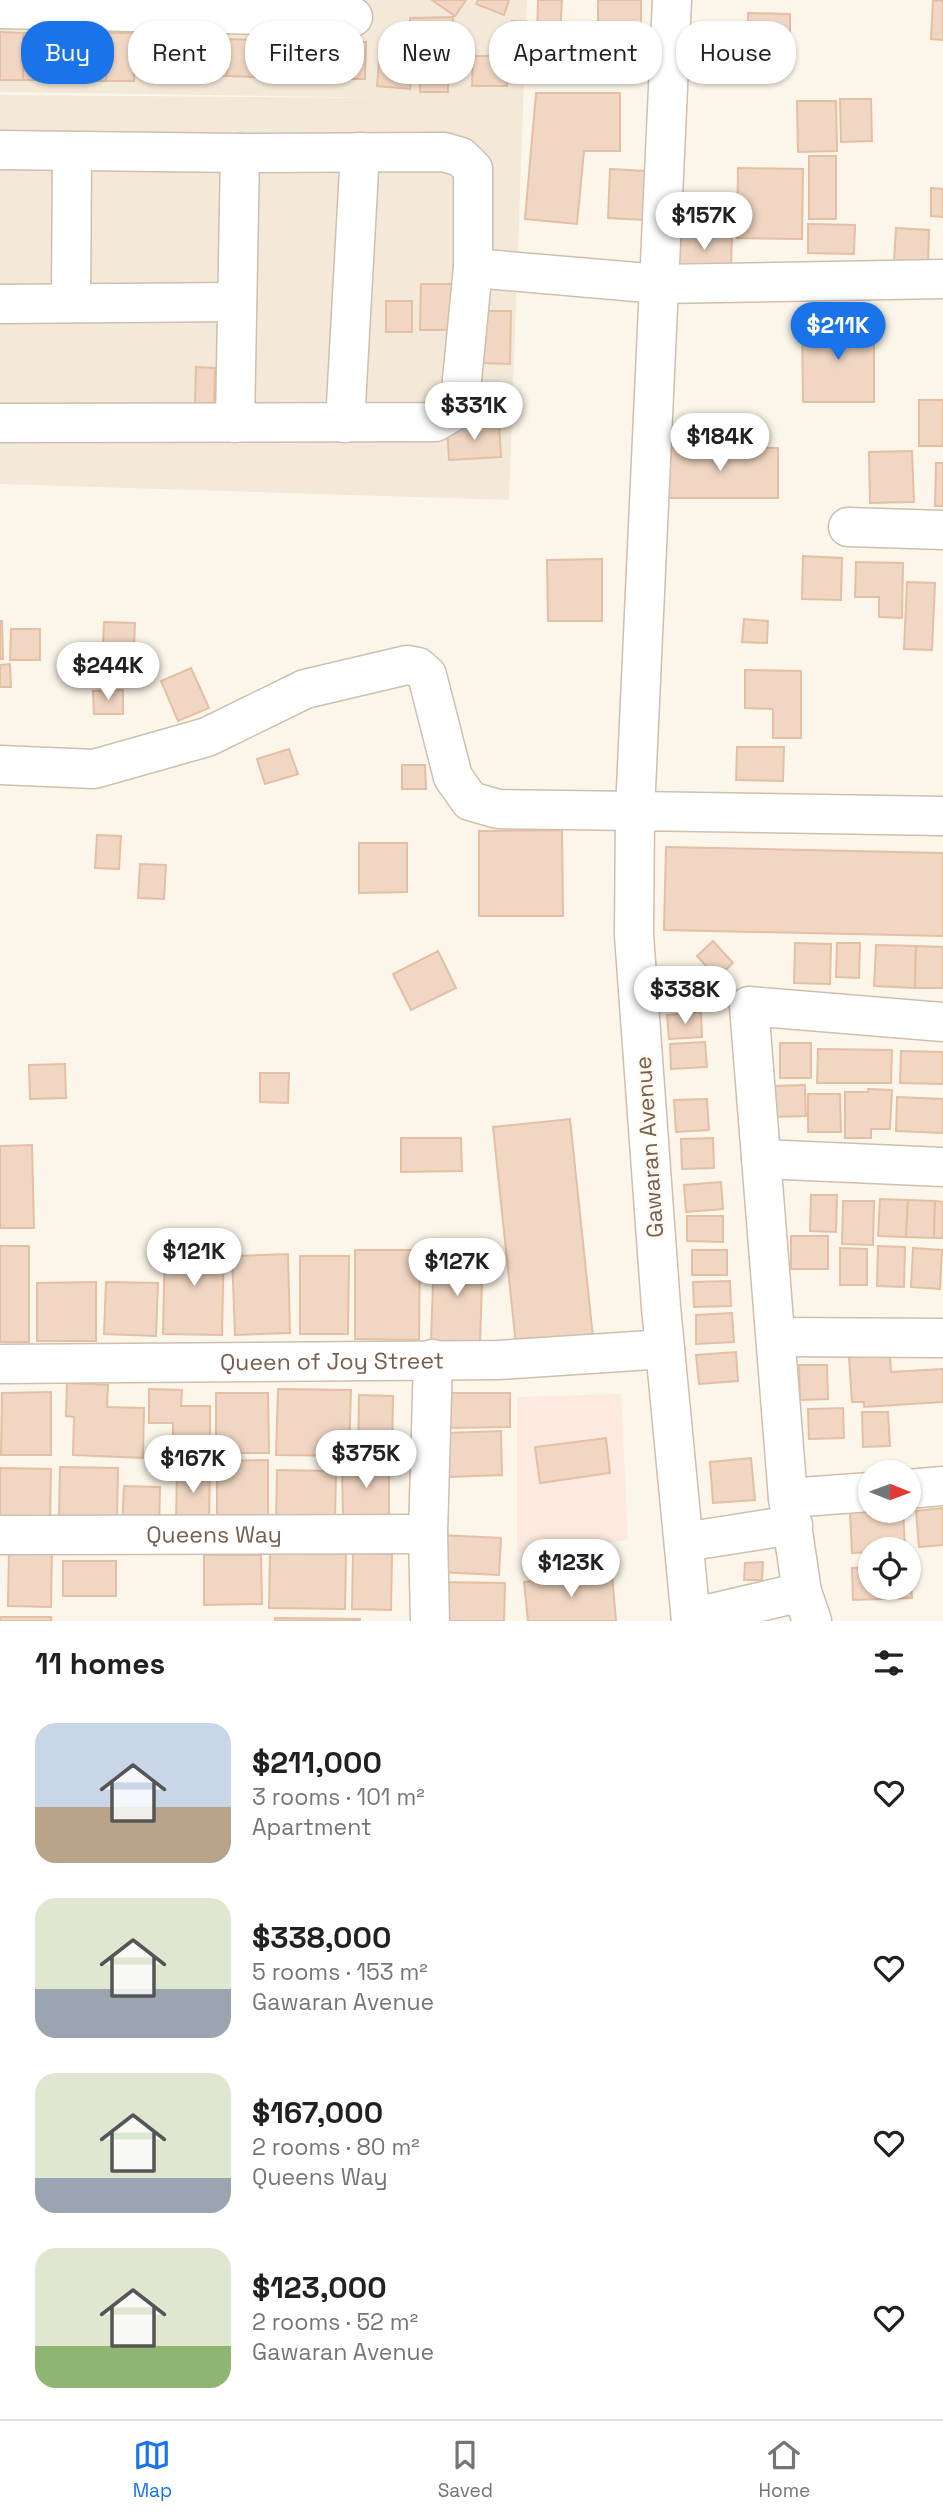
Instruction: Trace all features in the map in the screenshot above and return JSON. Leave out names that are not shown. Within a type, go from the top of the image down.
[{"type":"street","name":"Gawaran Avenue","points":[[672,0],[635,811],[634,935],[665,1349],[691,1619]]},
{"type":"street","points":[[19,6],[179,7],[353,17]]},
{"type":"street","points":[[0,150],[444,152],[461,157],[473,169],[474,268],[460,400],[452,412],[435,422],[0,423]]},
{"type":"street","points":[[71,303],[72,151]]},
{"type":"street","points":[[345,423],[360,152]]},
{"type":"street","points":[[235,423],[240,153]]},
{"type":"street","points":[[474,268],[659,284],[943,279]]},
{"type":"street","points":[[0,304],[237,302]]},
{"type":"street","points":[[848,527],[943,530]]},
{"type":"street","points":[[0,765],[94,769],[207,737],[305,689],[407,665],[418,667],[427,675],[453,777],[470,801],[498,809],[943,816]]},
{"type":"street","points":[[691,1619],[807,1606],[790,1511],[749,1006],[943,1022]]},
{"type":"street","points":[[761,1159],[943,1167]]},
{"type":"street","points":[[777,1337],[943,1338]]},
{"type":"street","name":"Queen of Joy Street","points":[[0,1364],[498,1360],[665,1349]]},
{"type":"street","points":[[430,1621],[428,1534],[433,1359]]},
{"type":"street","points":[[921,1488],[943,1486]]},
{"type":"street","points":[[684,1542],[790,1511],[858,1495]]},
{"type":"street","name":"Queens Way","points":[[0,1535],[428,1534]]},
{"type":"shaded area","points":[[0,0],[527,0],[526,21],[489,21],[489,84],[524,84],[509,500],[0,484],[0,95],[399,98],[0,92]]},
{"type":"shaded area","points":[[621,1394],[628,1540],[517,1553],[517,1397]]},
{"type":"building","points":[[432,0],[466,0],[455,16]]},
{"type":"building","points":[[478,0],[509,0],[504,15],[476,4]]},
{"type":"building","points":[[538,0],[562,0],[561,21],[537,21]]},
{"type":"building","points":[[598,0],[641,0],[641,21],[598,21]]},
{"type":"building","points":[[933,0],[943,1],[943,40],[931,39]]},
{"type":"building","points":[[748,13],[790,14],[790,21],[748,21]]},
{"type":"building","points":[[453,17],[453,21],[410,21],[410,18]]},
{"type":"building","points":[[0,32],[21,33],[21,80],[0,80]]},
{"type":"building","points":[[114,33],[128,33],[128,81],[114,81]]},
{"type":"building","points":[[231,39],[245,40],[245,77],[231,76]]},
{"type":"building","points":[[364,42],[366,42],[365,79]]},
{"type":"building","points":[[475,56],[489,56],[489,84],[507,84],[507,86],[472,86],[475,84]]},
{"type":"building","points":[[378,74],[378,84],[410,84],[410,89],[377,86]]},
{"type":"building","points":[[420,84],[448,84],[448,92],[420,92]]},
{"type":"building","points":[[536,93],[620,93],[620,151],[584,151],[577,224],[525,219]]},
{"type":"building","points":[[840,99],[871,99],[872,141],[841,142]]},
{"type":"building","points":[[797,101],[836,101],[837,151],[798,152]]},
{"type":"building","points":[[809,156],[836,156],[836,219],[809,219]]},
{"type":"building","points":[[738,168],[803,169],[802,239],[737,238]]},
{"type":"building","points":[[610,169],[646,171],[644,220],[608,218]]},
{"type":"building","points":[[931,188],[943,189],[943,217],[931,216]]},
{"type":"building","points":[[808,224],[855,225],[854,254],[808,253]]},
{"type":"building","points":[[896,228],[929,230],[928,262],[894,261]]},
{"type":"building","points":[[677,234],[732,234],[731,270],[676,270]]},
{"type":"building","points":[[421,284],[453,284],[453,330],[420,330]]},
{"type":"building","points":[[386,301],[412,301],[412,332],[386,332]]},
{"type":"building","points":[[483,311],[511,311],[510,364],[482,363]]},
{"type":"building","points":[[874,322],[874,402],[803,402],[802,323]]},
{"type":"building","points":[[196,367],[215,368],[214,404],[195,404]]},
{"type":"building","points":[[919,400],[943,400],[943,446],[919,446]]},
{"type":"building","points":[[499,424],[501,457],[449,460],[447,427]]},
{"type":"building","points":[[663,448],[778,448],[778,498],[663,498]]},
{"type":"building","points":[[912,451],[914,502],[870,503],[869,452]]},
{"type":"building","points":[[936,463],[943,463],[943,506],[935,506]]},
{"type":"building","points":[[803,556],[842,558],[841,600],[802,599]]},
{"type":"building","points":[[602,559],[602,621],[548,621],[547,560]]},
{"type":"building","points":[[856,562],[903,563],[902,618],[879,617],[879,597],[855,597]]},
{"type":"building","points":[[907,582],[935,583],[932,650],[904,649]]},
{"type":"building","points":[[744,619],[768,621],[767,643],[742,642]]},
{"type":"building","points":[[2,621],[3,659],[0,659]]},
{"type":"building","points":[[104,622],[135,623],[134,646],[103,645]]},
{"type":"building","points":[[11,629],[40,629],[40,660],[10,660]]},
{"type":"building","points":[[105,650],[137,652],[135,684],[103,682]]},
{"type":"building","points":[[10,664],[11,687],[0,687],[0,665]]},
{"type":"building","points":[[191,668],[209,708],[178,721],[161,681]]},
{"type":"building","points":[[745,670],[801,671],[801,738],[773,738],[773,709],[745,708]]},
{"type":"building","points":[[123,690],[123,714],[94,714],[93,691]]},
{"type":"building","points":[[737,747],[784,747],[783,781],[736,780]]},
{"type":"building","points":[[289,749],[298,774],[265,784],[257,759]]},
{"type":"building","points":[[402,765],[425,765],[426,789],[402,789]]},
{"type":"building","points":[[562,830],[563,916],[479,916],[479,831]]},
{"type":"building","points":[[97,835],[121,836],[119,869],[95,868]]},
{"type":"building","points":[[359,843],[407,843],[407,892],[359,893]]},
{"type":"building","points":[[666,847],[943,853],[943,936],[664,930]]},
{"type":"building","points":[[140,864],[166,865],[164,899],[138,898]]},
{"type":"building","points":[[713,941],[733,963],[717,978],[697,956]]},
{"type":"building","points":[[795,943],[831,944],[830,984],[794,983]]},
{"type":"building","points":[[837,943],[860,943],[859,978],[836,977]]},
{"type":"building","points":[[876,945],[916,946],[915,988],[874,986]]},
{"type":"building","points":[[916,946],[943,947],[943,988],[915,988]]},
{"type":"building","points":[[438,951],[456,988],[411,1010],[393,974]]},
{"type":"building","points":[[689,970],[719,987],[708,1007],[678,990]]},
{"type":"building","points":[[701,1012],[702,1037],[669,1039],[667,1015]]},
{"type":"building","points":[[705,1042],[707,1067],[671,1069],[670,1044]]},
{"type":"building","points":[[780,1043],[811,1043],[811,1078],[780,1078]]},
{"type":"building","points":[[818,1049],[892,1050],[891,1083],[817,1083]]},
{"type":"building","points":[[901,1051],[943,1052],[943,1084],[900,1083]]},
{"type":"building","points":[[65,1064],[66,1098],[30,1099],[29,1065]]},
{"type":"building","points":[[260,1073],[289,1073],[288,1103],[260,1102]]},
{"type":"building","points":[[805,1085],[806,1116],[772,1117],[772,1086]]},
{"type":"building","points":[[868,1089],[892,1090],[890,1129],[871,1129],[871,1138],[845,1138],[845,1092],[868,1092]]},
{"type":"building","points":[[808,1094],[840,1094],[841,1132],[808,1132]]},
{"type":"building","points":[[897,1097],[943,1099],[943,1133],[896,1131]]},
{"type":"building","points":[[707,1099],[709,1130],[676,1132],[674,1100]]},
{"type":"building","points":[[570,1119],[593,1337],[516,1345],[493,1127]]},
{"type":"building","points":[[401,1138],[461,1138],[462,1171],[401,1172]]},
{"type":"building","points":[[713,1138],[714,1168],[682,1169],[681,1139]]},
{"type":"building","points":[[32,1145],[34,1228],[0,1228],[0,1146]]},
{"type":"building","points":[[721,1182],[723,1209],[686,1212],[684,1185]]},
{"type":"building","points":[[811,1195],[837,1195],[836,1232],[810,1231]]},
{"type":"building","points":[[880,1199],[908,1200],[906,1237],[878,1236]]},
{"type":"building","points":[[908,1200],[935,1201],[934,1238],[906,1237]]},
{"type":"building","points":[[843,1201],[874,1201],[873,1245],[842,1244]]},
{"type":"building","points":[[935,1201],[943,1202],[943,1238],[934,1238]]},
{"type":"building","points":[[687,1216],[723,1216],[723,1242],[687,1241]]},
{"type":"building","points":[[791,1236],[828,1236],[828,1269],[791,1269]]},
{"type":"building","points":[[165,1240],[224,1241],[222,1335],[163,1334]]},
{"type":"building","points":[[0,1246],[29,1246],[29,1342],[0,1342]]},
{"type":"building","points":[[878,1246],[905,1247],[904,1287],[877,1286]]},
{"type":"building","points":[[840,1248],[867,1249],[867,1285],[840,1285]]},
{"type":"building","points":[[913,1248],[942,1250],[940,1289],[911,1287]]},
{"type":"building","points":[[355,1250],[420,1250],[419,1340],[355,1339]]},
{"type":"building","points":[[692,1250],[727,1250],[727,1275],[692,1275]]},
{"type":"building","points":[[434,1253],[483,1254],[480,1343],[431,1341]]},
{"type":"building","points":[[288,1254],[290,1333],[235,1335],[232,1256]]},
{"type":"building","points":[[300,1256],[349,1256],[348,1334],[300,1334]]},
{"type":"building","points":[[730,1281],[731,1306],[694,1307],[693,1282]]},
{"type":"building","points":[[96,1282],[96,1341],[37,1341],[37,1283]]},
{"type":"building","points":[[106,1282],[158,1283],[156,1336],[104,1334]]},
{"type":"building","points":[[732,1313],[734,1342],[696,1344],[696,1315]]},
{"type":"building","points":[[736,1352],[738,1381],[699,1384],[696,1355]]},
{"type":"building","points":[[890,1355],[891,1372],[943,1369],[943,1402],[864,1407],[864,1402],[852,1402],[849,1357]]},
{"type":"building","points":[[799,1365],[827,1365],[828,1399],[800,1400]]},
{"type":"building","points":[[67,1383],[108,1385],[107,1407],[144,1408],[143,1458],[73,1455],[74,1417],[66,1416]]},
{"type":"building","points":[[149,1389],[182,1390],[181,1406],[210,1406],[210,1456],[173,1456],[173,1423],[149,1423]]},
{"type":"building","points":[[278,1389],[351,1390],[349,1456],[276,1455]]},
{"type":"building","points":[[51,1392],[51,1455],[1,1455],[2,1393]]},
{"type":"building","points":[[216,1393],[268,1393],[269,1453],[216,1453]]},
{"type":"building","points":[[445,1393],[510,1393],[510,1427],[445,1428]]},
{"type":"building","points":[[359,1395],[393,1396],[392,1458],[358,1457]]},
{"type":"building","points":[[843,1408],[844,1438],[809,1439],[808,1409]]},
{"type":"building","points":[[862,1412],[888,1412],[890,1446],[863,1447]]},
{"type":"building","points":[[501,1431],[502,1475],[449,1477],[448,1433]]},
{"type":"building","points":[[606,1438],[610,1473],[540,1483],[535,1447]]},
{"type":"building","points":[[751,1458],[755,1500],[713,1503],[710,1462]]},
{"type":"building","points":[[268,1460],[268,1520],[217,1521],[217,1461]]},
{"type":"building","points":[[177,1465],[210,1465],[209,1525],[176,1525]]},
{"type":"building","points":[[389,1465],[389,1515],[343,1516],[342,1466]]},
{"type":"building","points":[[60,1467],[118,1468],[117,1521],[59,1520]]},
{"type":"building","points":[[0,1468],[51,1469],[50,1522],[0,1521]]},
{"type":"building","points":[[277,1470],[336,1471],[335,1524],[276,1523]]},
{"type":"building","points":[[124,1486],[160,1487],[159,1528],[122,1527]]},
{"type":"building","points":[[943,1508],[943,1545],[921,1547],[917,1523],[921,1523],[921,1510]]},
{"type":"building","points":[[850,1512],[858,1512],[858,1523],[904,1523],[904,1537],[858,1537],[858,1553],[852,1553]]},
{"type":"building","points":[[440,1535],[501,1538],[499,1575],[438,1572]]},
{"type":"building","points":[[9,1549],[52,1550],[51,1607],[8,1606]]},
{"type":"building","points":[[270,1552],[346,1553],[345,1609],[269,1608]]},
{"type":"building","points":[[353,1553],[392,1554],[391,1610],[352,1609]]},
{"type":"building","points":[[204,1555],[261,1555],[262,1604],[204,1605]]},
{"type":"building","points":[[63,1561],[116,1561],[116,1596],[63,1596]]},
{"type":"building","points":[[763,1562],[762,1580],[744,1580],[745,1563]]},
{"type":"building","points":[[852,1568],[858,1568],[858,1600],[853,1600]]},
{"type":"building","points":[[612,1574],[616,1621],[528,1621],[524,1582]]},
{"type":"building","points":[[439,1582],[505,1583],[504,1621],[439,1621]]},
{"type":"building","points":[[0,1617],[51,1617],[51,1621],[0,1621]]},
{"type":"building","points":[[275,1618],[360,1619],[360,1621],[275,1621]]}]
